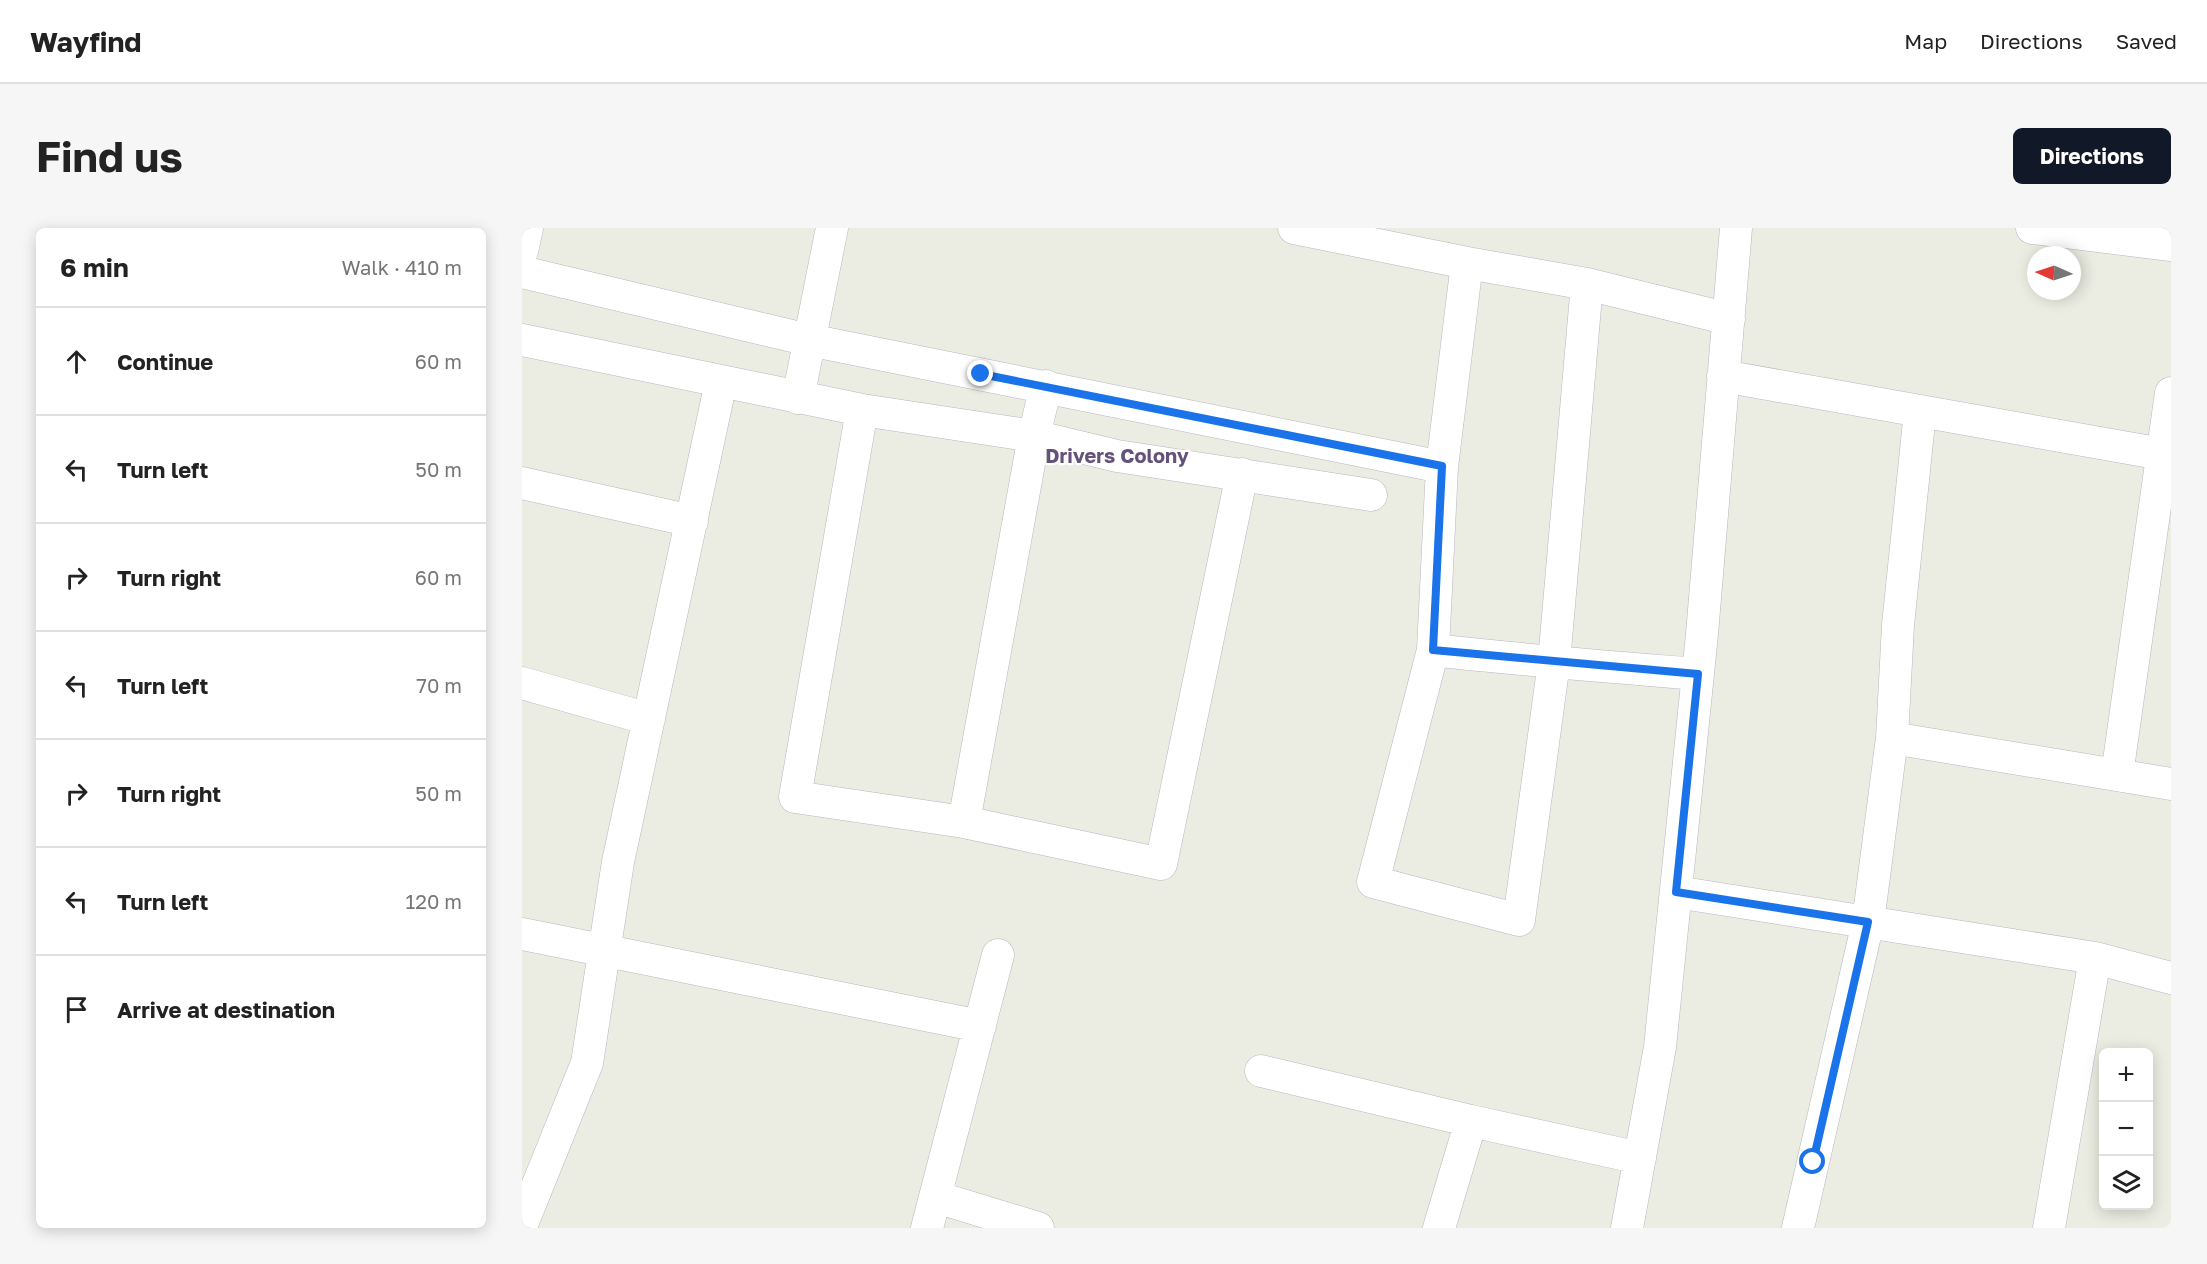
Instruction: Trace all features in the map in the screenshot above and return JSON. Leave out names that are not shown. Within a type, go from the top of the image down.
[{"type":"street","points":[[798,398],[832,228]]},
{"type":"street","points":[[1294,228],[1467,263],[1587,284],[1729,319]]},
{"type":"street","points":[[1627,1228],[1660,1047],[1698,674],[1736,228]]},
{"type":"street","points":[[2032,228],[2171,245]]},
{"type":"street","points":[[1467,263],[1442,466],[1433,650],[1372,882],[1519,920],[1554,662],[1587,284]]},
{"type":"street","points":[[522,272],[809,340],[1442,466]]},
{"type":"street","points":[[522,340],[862,410],[1034,436],[1118,456],[1371,495]]},
{"type":"street","points":[[1724,376],[2162,454]]},
{"type":"street","points":[[522,1224],[587,1063],[618,862],[722,382]]},
{"type":"street","points":[[964,822],[1034,436],[1046,386]]},
{"type":"street","points":[[2117,775],[2171,393]]},
{"type":"street","points":[[862,410],[795,797],[964,822],[1161,864],[1242,474]]},
{"type":"street","points":[[1798,1228],[1868,922],[1892,738],[1898,625],[1920,412]]},
{"type":"street","points":[[522,483],[692,521]]},
{"type":"street","points":[[1433,650],[1698,674]]},
{"type":"street","points":[[522,683],[649,719]]},
{"type":"street","points":[[1892,738],[2171,784]]},
{"type":"street","points":[[1676,892],[2096,958],[2171,978]]},
{"type":"street","points":[[522,934],[980,1026]]},
{"type":"street","points":[[927,1228],[998,955]]},
{"type":"street","points":[[2049,1228],[2096,958]]},
{"type":"street","points":[[1262,1071],[1471,1121],[1640,1158]]},
{"type":"street","points":[[1439,1228],[1471,1121]]},
{"type":"street","points":[[936,1197],[1038,1228]]},
{"type":"district","name":"Drivers Colony","points":[[1117,456]]},
{"type":"route","points":[[981,374],[1442,466],[1433,650],[1698,674],[1676,892],[1868,922],[1813,1162]]}]
